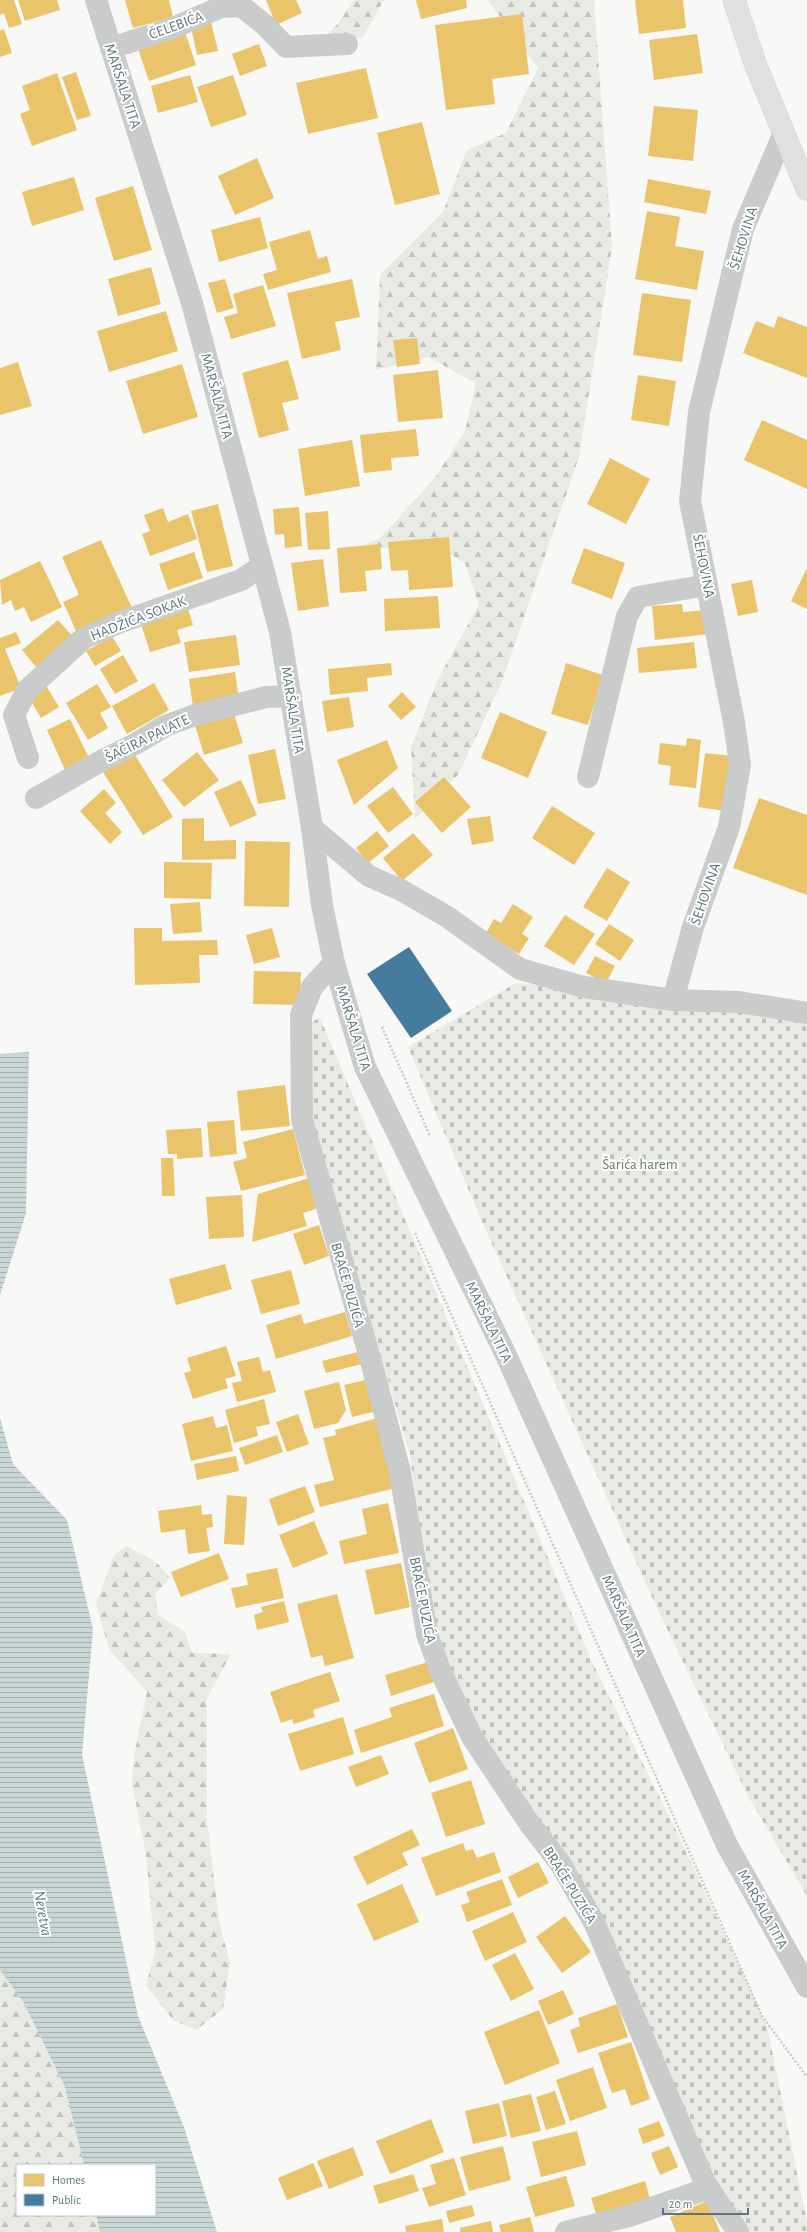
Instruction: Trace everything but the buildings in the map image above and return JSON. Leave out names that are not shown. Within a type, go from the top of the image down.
[{"type":"main road","points":[[734,0],[756,66],[783,135],[807,190]]},
{"type":"street","name":"MARŠALA TITA","points":[[96,0],[192,303],[280,632],[312,828],[322,905],[334,963],[370,1081],[505,1353],[727,1845],[807,1987]]},
{"type":"street","name":"ČELEBIĆA","points":[[111,48],[173,28],[221,8],[241,6],[265,25],[286,47],[347,44]]},
{"type":"street","name":"ŠEHOVINA","points":[[673,1000],[693,927],[728,827],[740,765],[734,722],[690,501],[699,412],[743,229],[783,135]]},
{"type":"street","name":"HADŽIĆA SOKAK","points":[[28,758],[14,715],[27,690],[84,638],[121,622],[241,580],[262,566]]},
{"type":"street","points":[[588,777],[627,616],[638,597],[707,585]]},
{"type":"street","name":"ŠAČIRA PALATE","points":[[36,798],[100,761],[137,744],[165,726],[195,715],[266,698],[291,696]]},
{"type":"street","points":[[312,828],[369,876],[401,890],[446,916],[520,969],[584,987],[673,1000],[738,1002],[807,1013]]},
{"type":"street","name":"BRAĆE PUZIĆA","points":[[334,963],[312,987],[301,1015],[302,1120],[372,1365],[400,1472],[427,1634],[440,1670],[472,1737],[529,1823],[560,1863],[594,1922],[709,2188],[738,2232]]},
{"type":"street","points":[[566,2232],[629,2216],[709,2188]]},
{"type":"path","points":[[413,1229],[762,2016],[807,2077]]},
{"type":"green space","points":[[354,0],[384,0],[363,37],[322,41],[339,22]]},
{"type":"green space","points":[[488,0],[594,0],[612,247],[579,457],[501,684],[458,775],[415,819],[411,747],[438,679],[479,605],[465,564],[439,546],[356,549],[380,538],[434,479],[465,431],[476,383],[428,357],[376,370],[380,275],[443,212],[467,150],[506,133],[538,68]]},
{"type":"green space","name":"Šarića harem","points":[[516,983],[584,987],[807,1014],[807,1896],[748,1796],[658,1610],[484,1226],[408,1047]]},
{"type":"green space","points":[[320,1018],[591,1660],[674,1826],[767,2026],[807,2222],[807,2232],[750,2232],[712,2179],[615,1949],[462,1702],[435,1638],[410,1455],[321,1150],[311,1131],[305,1025]]},
{"type":"green space","points":[[127,1546],[157,1563],[170,1578],[155,1594],[158,1615],[185,1632],[192,1653],[231,1654],[207,1698],[207,1820],[219,1921],[230,1963],[223,2009],[196,2030],[173,2020],[146,1985],[155,1952],[146,1854],[132,1784],[134,1756],[147,1692],[109,1649],[96,1604],[114,1555]]},
{"type":"green space","points":[[0,1970],[24,2003],[65,2087],[84,2164],[16,2164],[16,2216],[96,2216],[100,2232],[0,2232]]},
{"type":"water","points":[[29,1052],[26,1213],[0,1295],[0,1054]]},
{"type":"water","name":"Neretva","points":[[0,1418],[13,1464],[67,1520],[93,1629],[82,1755],[138,2016],[184,2127],[217,2232],[100,2232],[96,2216],[156,2216],[156,2164],[84,2164],[65,2087],[24,2003],[0,1970]]}]
